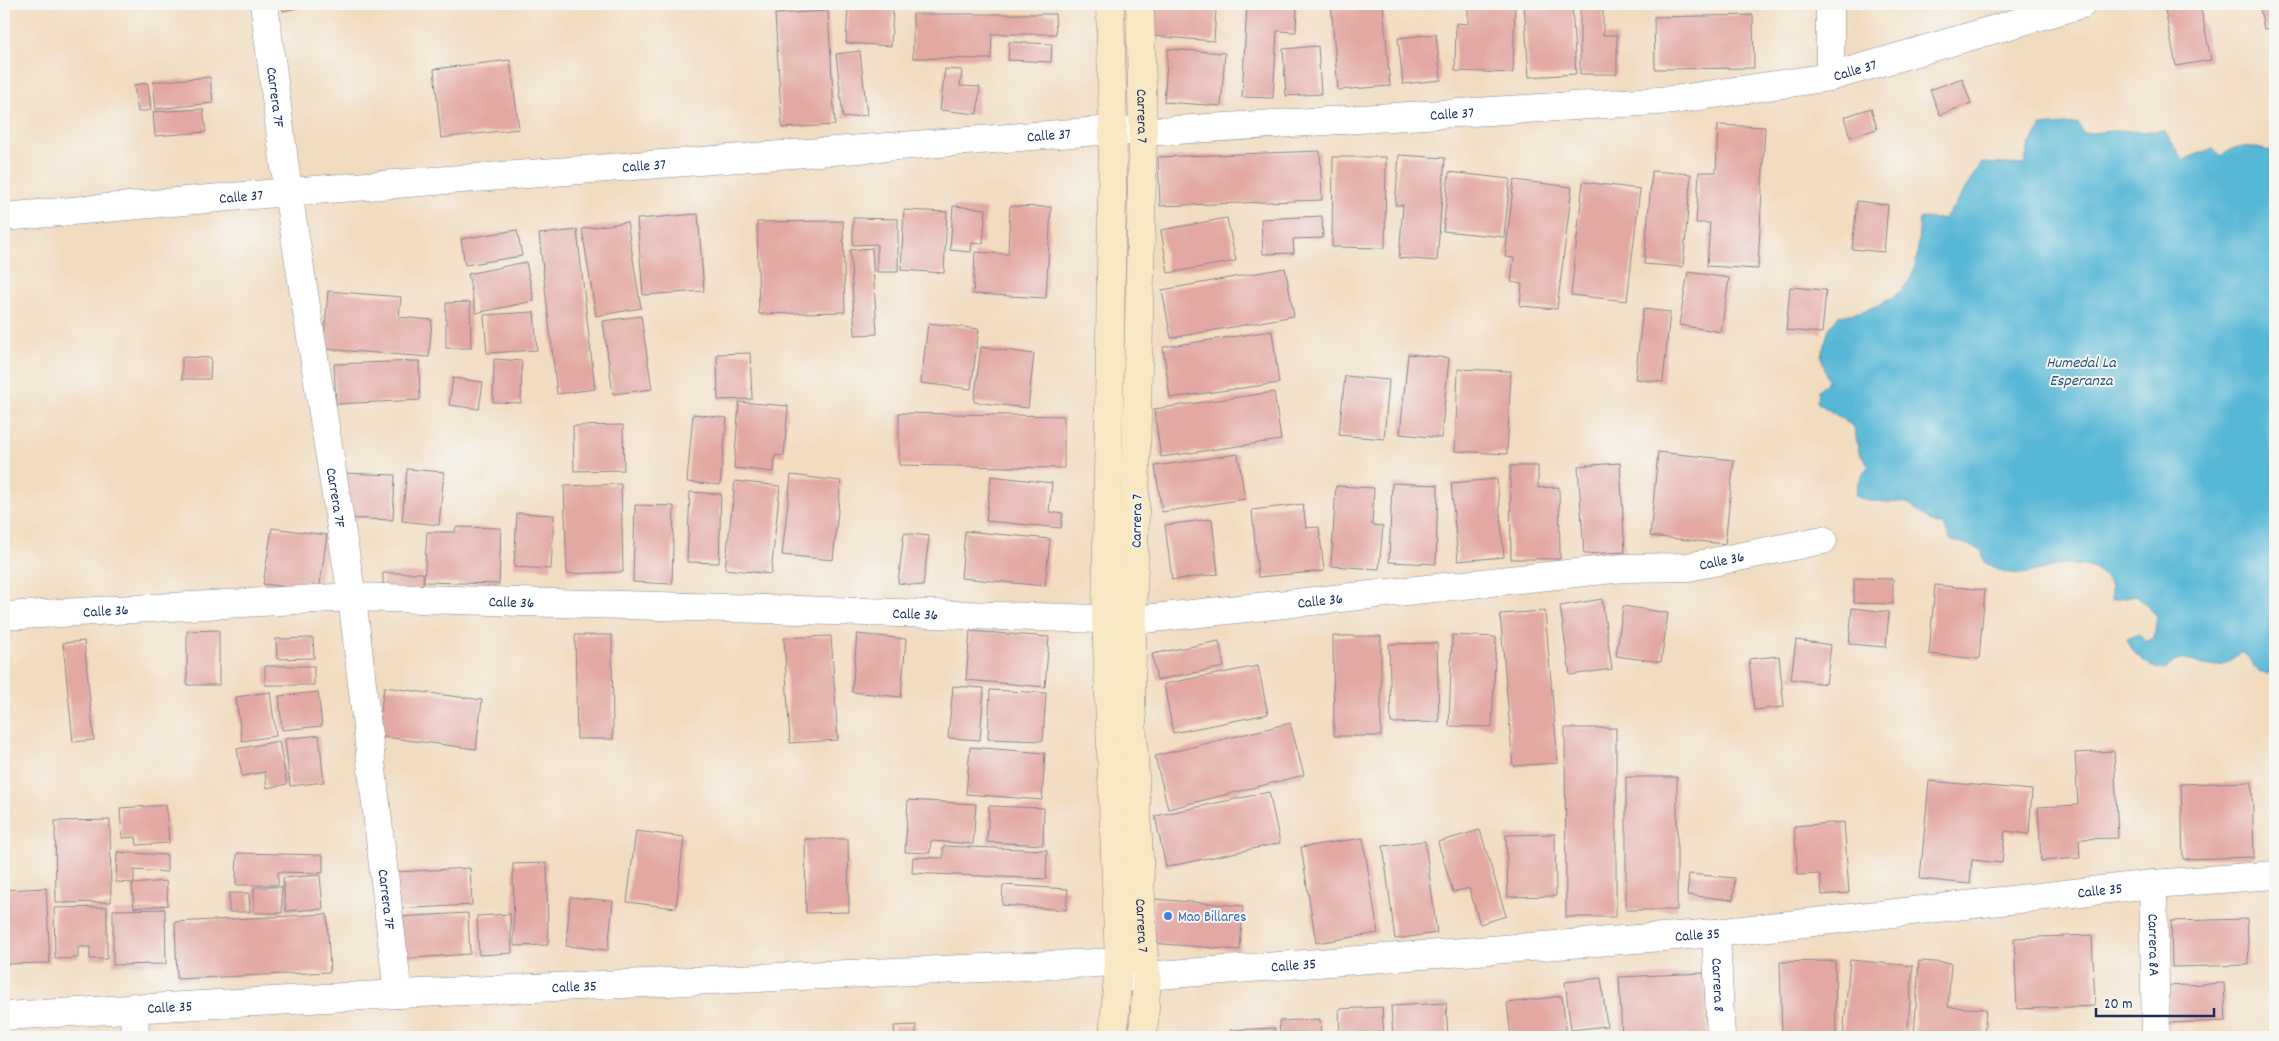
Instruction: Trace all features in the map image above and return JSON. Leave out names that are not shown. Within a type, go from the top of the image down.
[{"type":"street","name":"Carrera 7F","points":[[264,4],[288,192],[352,597],[398,994]]},
{"type":"street","name":"Carrera 7","points":[[1110,4],[1113,130],[1106,618],[1132,968],[1143,1037]]},
{"type":"street","name":"Carrera 7","points":[[1113,1037],[1132,968],[1132,699],[1143,132],[1140,4]]},
{"type":"street","points":[[1830,4],[1830,77]]},
{"type":"street","name":"Calle 37","points":[[4,217],[288,192],[1113,130],[1143,132],[1673,100],[1830,77],[2082,4]]},
{"type":"street","name":"Calle 36","points":[[4,616],[352,597],[1135,620],[1623,568],[1688,567],[1823,540]]},
{"type":"street","name":"Calle 35","points":[[4,1016],[134,1007],[398,994],[1132,968],[1716,934],[2153,884],[2275,876]]},
{"type":"street","name":"Carrera 8A","points":[[2153,884],[2156,1037]]},
{"type":"street","name":"Carrera 8","points":[[1716,934],[1721,1037]]},
{"type":"street","points":[[134,1007],[135,1037]]},
{"type":"water","name":"Humedal La Esperanza","points":[[2078,123],[2083,134],[2120,130],[2140,132],[2164,130],[2183,160],[2213,148],[2221,156],[2235,148],[2247,146],[2275,152],[2275,673],[2267,674],[2258,671],[2242,652],[2219,666],[2207,666],[2184,660],[2172,664],[2165,670],[2152,666],[2137,655],[2127,639],[2139,634],[2145,642],[2154,638],[2157,616],[2136,595],[2111,600],[2111,586],[2107,579],[2097,570],[2086,566],[2064,564],[2023,574],[2002,572],[1984,562],[1982,550],[1950,539],[1944,526],[1932,522],[1907,503],[1869,501],[1855,496],[1858,482],[1869,466],[1859,452],[1854,427],[1817,402],[1818,391],[1828,381],[1821,356],[1829,329],[1838,316],[1859,312],[1882,304],[1901,291],[1913,273],[1918,246],[1920,218],[1943,219],[1954,206],[1982,163],[2024,165],[2029,145],[2042,126]]},
{"type":"building","points":[[281,4],[312,4],[312,5],[283,11]]},
{"type":"building","points":[[1154,4],[1216,8],[1214,41],[1152,36]]},
{"type":"building","points":[[1247,4],[1297,4],[1296,32],[1277,31],[1273,98],[1242,97]]},
{"type":"building","points":[[1331,4],[1383,4],[1390,86],[1338,90]]},
{"type":"building","points":[[1468,4],[1515,4],[1513,73],[1455,71],[1456,23],[1468,24]]},
{"type":"building","points":[[1524,4],[1572,4],[1576,74],[1529,77]]},
{"type":"building","points":[[1580,4],[1603,4],[1603,35],[1617,35],[1617,74],[1580,74]]},
{"type":"building","points":[[2200,4],[2211,60],[2176,66],[2164,5]]},
{"type":"building","points":[[2259,4],[2275,4],[2275,27],[2264,29]]},
{"type":"building","points":[[848,6],[893,8],[891,46],[846,43]]},
{"type":"building","points":[[828,11],[835,125],[782,128],[775,14]]},
{"type":"building","points":[[913,14],[1055,14],[1056,34],[992,34],[991,59],[913,58]]},
{"type":"building","points":[[1753,15],[1754,68],[1655,69],[1654,17]]},
{"type":"building","points":[[1436,34],[1441,80],[1403,84],[1398,38]]},
{"type":"building","points":[[1009,42],[1052,44],[1051,62],[1008,60]]},
{"type":"building","points":[[1318,46],[1321,94],[1286,96],[1283,49]]},
{"type":"building","points":[[1168,49],[1225,53],[1221,106],[1164,102]]},
{"type":"building","points":[[860,51],[867,115],[843,118],[836,54]]},
{"type":"building","points":[[510,60],[519,129],[441,138],[434,69]]},
{"type":"building","points":[[945,69],[962,70],[960,86],[980,87],[977,114],[940,110]]},
{"type":"building","points":[[210,77],[213,103],[156,109],[153,82]]},
{"type":"building","points":[[1962,78],[1971,103],[1940,115],[1930,90]]},
{"type":"building","points":[[148,83],[151,110],[138,112],[134,85]]},
{"type":"building","points":[[1871,108],[1877,129],[1850,137],[1844,117]]},
{"type":"building","points":[[203,109],[206,132],[155,136],[153,112]]},
{"type":"building","points":[[1718,125],[1765,127],[1758,269],[1707,266],[1710,223],[1696,223],[1699,172],[1716,172]]},
{"type":"building","points":[[1320,151],[1322,200],[1160,206],[1158,157]]},
{"type":"building","points":[[1399,155],[1445,158],[1437,261],[1399,258],[1403,205],[1395,205]]},
{"type":"building","points":[[1333,157],[1386,157],[1385,248],[1332,247]]},
{"type":"building","points":[[1652,171],[1691,174],[1683,267],[1644,264]]},
{"type":"building","points":[[1449,172],[1510,179],[1504,237],[1443,231]]},
{"type":"building","points":[[1514,180],[1572,187],[1557,309],[1520,306],[1522,284],[1511,282],[1514,258],[1505,257]]},
{"type":"building","points":[[1583,182],[1640,189],[1627,301],[1571,295]]},
{"type":"building","points":[[1857,201],[1888,205],[1884,252],[1852,249]]},
{"type":"building","points":[[953,206],[986,209],[983,244],[972,243],[971,252],[950,250]]},
{"type":"building","points":[[1010,206],[1051,207],[1046,298],[973,294],[975,252],[1008,254]]},
{"type":"building","points":[[904,210],[947,212],[944,273],[901,270]]},
{"type":"building","points":[[698,214],[704,291],[643,295],[637,219]]},
{"type":"building","points":[[1322,216],[1323,238],[1293,239],[1294,253],[1263,254],[1261,219]]},
{"type":"building","points":[[853,218],[898,219],[898,272],[877,272],[877,244],[853,245]]},
{"type":"building","points":[[1227,218],[1236,261],[1168,273],[1161,230]]},
{"type":"building","points":[[843,221],[845,312],[759,314],[757,222]]},
{"type":"building","points":[[627,222],[641,308],[596,316],[582,229]]},
{"type":"building","points":[[517,230],[522,256],[465,265],[461,239]]},
{"type":"building","points":[[577,230],[595,389],[557,394],[539,234]]},
{"type":"building","points":[[872,248],[877,334],[855,335],[850,250]]},
{"type":"building","points":[[526,262],[534,301],[476,313],[468,274]]},
{"type":"building","points":[[1285,268],[1294,316],[1171,338],[1162,290]]},
{"type":"building","points":[[1688,272],[1729,278],[1721,332],[1679,325]]},
{"type":"building","points":[[1790,287],[1826,290],[1822,333],[1786,330]]},
{"type":"building","points":[[328,291],[401,297],[399,317],[432,320],[429,357],[323,349]]},
{"type":"building","points":[[470,302],[471,348],[446,348],[446,303]]},
{"type":"building","points":[[1643,309],[1670,312],[1663,382],[1635,379]]},
{"type":"building","points":[[534,312],[537,350],[487,353],[484,315]]},
{"type":"building","points":[[641,316],[652,389],[613,394],[603,321]]},
{"type":"building","points":[[928,323],[979,329],[971,389],[921,383]]},
{"type":"building","points":[[1272,331],[1279,383],[1170,398],[1163,347]]},
{"type":"building","points":[[981,347],[1034,354],[1028,408],[974,402]]},
{"type":"building","points":[[750,353],[752,399],[718,400],[717,354]]},
{"type":"building","points":[[1408,354],[1449,358],[1441,438],[1400,434]]},
{"type":"building","points":[[182,357],[211,358],[210,379],[182,379]]},
{"type":"building","points":[[494,359],[522,361],[521,403],[493,402]]},
{"type":"building","points":[[419,361],[420,400],[336,404],[334,364]]},
{"type":"building","points":[[1458,369],[1511,371],[1507,454],[1455,451]]},
{"type":"building","points":[[1345,376],[1389,380],[1384,439],[1339,435]]},
{"type":"building","points":[[453,378],[483,382],[479,409],[449,405]]},
{"type":"building","points":[[1274,392],[1281,440],[1161,457],[1154,409]]},
{"type":"building","points":[[739,402],[788,406],[784,456],[775,455],[774,472],[734,468]]},
{"type":"building","points":[[899,413],[1064,416],[1064,468],[899,465]]},
{"type":"building","points":[[693,414],[727,418],[720,485],[687,482]]},
{"type":"building","points":[[623,425],[624,470],[574,471],[573,426]]},
{"type":"building","points":[[1658,452],[1734,460],[1725,544],[1650,536]]},
{"type":"building","points":[[1238,454],[1245,499],[1162,512],[1155,466]]},
{"type":"building","points":[[1620,463],[1625,552],[1584,554],[1578,466]]},
{"type":"building","points":[[1510,466],[1538,466],[1538,488],[1559,487],[1560,559],[1511,559]]},
{"type":"building","points":[[407,469],[444,472],[439,525],[402,521]]},
{"type":"building","points":[[342,473],[395,475],[393,520],[340,518]]},
{"type":"building","points":[[791,475],[841,481],[833,560],[782,555]]},
{"type":"building","points":[[991,476],[1052,483],[1049,512],[1063,513],[1061,528],[986,521]]},
{"type":"building","points":[[1497,479],[1504,557],[1458,561],[1451,483]]},
{"type":"building","points":[[735,481],[780,486],[771,574],[725,569]]},
{"type":"building","points":[[1392,483],[1438,485],[1436,564],[1389,562]]},
{"type":"building","points":[[621,484],[623,572],[567,574],[564,486]]},
{"type":"building","points":[[1336,486],[1374,488],[1372,525],[1383,526],[1379,569],[1331,566]]},
{"type":"building","points":[[690,492],[721,494],[719,563],[687,562]]},
{"type":"building","points":[[1303,504],[1306,528],[1319,527],[1324,571],[1258,577],[1252,510]]},
{"type":"building","points":[[635,505],[674,506],[672,584],[633,582]]},
{"type":"building","points":[[517,513],[554,515],[551,569],[514,567]]},
{"type":"building","points":[[1212,519],[1218,574],[1172,580],[1165,525]]},
{"type":"building","points":[[456,527],[501,528],[499,584],[424,582],[427,532],[455,532]]},
{"type":"building","points":[[272,528],[327,535],[319,591],[263,584]]},
{"type":"building","points":[[965,531],[1050,539],[1045,586],[961,578]]},
{"type":"building","points":[[904,533],[929,536],[923,586],[898,583]]},
{"type":"building","points":[[383,573],[423,573],[423,591],[383,590]]},
{"type":"building","points":[[1854,578],[1893,579],[1893,604],[1854,603]]},
{"type":"building","points":[[1935,585],[1985,590],[1979,659],[1929,654]]},
{"type":"building","points":[[1602,599],[1612,669],[1570,675],[1560,606]]},
{"type":"building","points":[[1623,606],[1668,613],[1661,662],[1616,656]]},
{"type":"building","points":[[1852,608],[1889,612],[1886,647],[1849,644]]},
{"type":"building","points":[[1545,611],[1558,763],[1513,766],[1500,614]]},
{"type":"building","points":[[219,630],[219,685],[187,685],[187,631]]},
{"type":"building","points":[[970,631],[1049,637],[1045,687],[966,680]]},
{"type":"building","points":[[857,634],[906,639],[901,697],[852,692]]},
{"type":"building","points":[[575,635],[612,635],[613,739],[577,739]]},
{"type":"building","points":[[1452,635],[1496,637],[1492,727],[1449,726]]},
{"type":"building","points":[[831,636],[838,740],[790,743],[784,638]]},
{"type":"building","points":[[1333,636],[1381,636],[1381,736],[1334,736]]},
{"type":"building","points":[[313,638],[314,658],[277,659],[276,639]]},
{"type":"building","points":[[1796,640],[1831,645],[1826,684],[1791,679]]},
{"type":"building","points":[[84,641],[94,740],[73,742],[63,643]]},
{"type":"building","points":[[1219,641],[1224,667],[1157,680],[1152,654]]},
{"type":"building","points":[[1437,643],[1439,722],[1391,723],[1389,644]]},
{"type":"building","points":[[1779,656],[1784,707],[1754,710],[1749,659]]},
{"type":"building","points":[[265,666],[314,666],[314,685],[265,685]]},
{"type":"building","points":[[1258,666],[1268,714],[1173,733],[1164,684]]},
{"type":"building","points":[[953,686],[984,688],[980,740],[948,738]]},
{"type":"building","points":[[384,687],[482,700],[476,749],[377,736]]},
{"type":"building","points":[[990,690],[1046,693],[1043,741],[988,739]]},
{"type":"building","points":[[270,692],[276,736],[242,741],[236,697]]},
{"type":"building","points":[[318,692],[322,726],[282,730],[279,696]]},
{"type":"building","points":[[1290,723],[1304,775],[1168,809],[1155,756]]},
{"type":"building","points":[[1565,728],[1616,728],[1616,917],[1566,917]]},
{"type":"building","points":[[319,735],[324,782],[290,786],[285,739]]},
{"type":"building","points":[[279,741],[287,784],[267,788],[265,772],[242,776],[237,749]]},
{"type":"building","points":[[970,747],[1045,753],[1042,800],[966,794]]},
{"type":"building","points":[[2114,751],[2118,838],[2079,839],[2080,858],[2041,861],[2038,807],[2078,805],[2075,753]]},
{"type":"building","points":[[1626,777],[1677,777],[1677,910],[1626,910]]},
{"type":"building","points":[[1929,781],[2032,790],[2029,834],[2005,831],[2002,863],[1972,860],[1970,884],[1920,879]]},
{"type":"building","points":[[2252,782],[2254,857],[2183,859],[2181,784]]},
{"type":"building","points":[[1269,792],[1280,843],[1166,867],[1155,816]]},
{"type":"building","points":[[908,800],[976,804],[973,844],[931,841],[930,853],[905,852]]},
{"type":"building","points":[[166,805],[169,843],[137,845],[136,837],[122,838],[120,808]]},
{"type":"building","points":[[989,806],[1044,808],[1043,845],[987,842]]},
{"type":"building","points":[[110,820],[111,902],[56,903],[55,821]]},
{"type":"building","points":[[1844,822],[1849,893],[1822,895],[1820,874],[1798,875],[1794,826]]},
{"type":"building","points":[[1480,830],[1506,916],[1480,924],[1469,888],[1453,892],[1438,842]]},
{"type":"building","points":[[636,831],[684,837],[676,908],[627,902]]},
{"type":"building","points":[[1555,834],[1556,896],[1508,897],[1506,835]]},
{"type":"building","points":[[1363,838],[1378,933],[1316,943],[1301,847]]},
{"type":"building","points":[[805,839],[848,839],[849,912],[806,913]]},
{"type":"building","points":[[1425,841],[1437,933],[1395,939],[1383,846]]},
{"type":"building","points":[[943,846],[1047,850],[1046,879],[912,873],[913,857],[943,858]]},
{"type":"building","points":[[117,852],[167,855],[167,872],[134,870],[134,883],[116,882]]},
{"type":"building","points":[[237,853],[323,855],[323,873],[278,872],[278,885],[236,885]]},
{"type":"building","points":[[547,863],[548,945],[514,946],[513,864]]},
{"type":"building","points":[[470,868],[472,905],[396,909],[395,872]]},
{"type":"building","points":[[1689,874],[1735,878],[1733,900],[1687,895]]},
{"type":"building","points":[[320,875],[323,909],[286,911],[283,878]]},
{"type":"building","points":[[166,881],[168,905],[134,908],[132,884]]},
{"type":"building","points":[[1003,885],[1068,889],[1066,910],[1002,905]]},
{"type":"building","points":[[254,887],[282,887],[282,913],[254,913]]},
{"type":"building","points":[[46,888],[50,963],[5,964],[4,890]]},
{"type":"building","points":[[229,893],[249,893],[250,912],[229,912]]},
{"type":"building","points":[[570,897],[613,901],[608,950],[566,946]]},
{"type":"building","points":[[1154,899],[1243,906],[1240,950],[1151,943]]},
{"type":"building","points":[[107,907],[107,959],[90,959],[90,947],[78,947],[78,958],[55,959],[54,908]]},
{"type":"building","points":[[165,909],[166,964],[113,965],[113,910]]},
{"type":"building","points":[[468,913],[470,954],[399,959],[397,917]]},
{"type":"building","points":[[327,914],[330,972],[177,979],[175,922]]},
{"type":"building","points":[[510,914],[512,953],[479,955],[477,916]]},
{"type":"building","points":[[2247,919],[2249,965],[2172,967],[2171,921]]},
{"type":"building","points":[[2092,935],[2095,1006],[2017,1009],[2014,938]]},
{"type":"building","points":[[1850,960],[1913,966],[1907,1037],[1843,1037]]},
{"type":"building","points":[[1835,961],[1836,1035],[1782,1036],[1780,962]]},
{"type":"building","points":[[1919,961],[1951,963],[1948,1007],[1986,1009],[1984,1037],[1914,1037]]},
{"type":"building","points":[[1704,973],[1707,1037],[1622,1037],[1619,977]]},
{"type":"building","points":[[1601,978],[1607,1026],[1571,1030],[1565,982]]},
{"type":"building","points":[[2224,983],[2226,1021],[2168,1023],[2167,986]]},
{"type":"building","points":[[1562,996],[1567,1037],[1511,1037],[1507,1003]]},
{"type":"building","points":[[1446,1003],[1448,1037],[1393,1037],[1391,1006]]},
{"type":"building","points":[[1382,1007],[1384,1037],[1340,1037],[1339,1009]]},
{"type":"building","points":[[1320,1019],[1321,1037],[1280,1037],[1279,1021]]},
{"type":"building","points":[[916,1025],[916,1037],[895,1037],[894,1026]]},
{"type":"building","points":[[1275,1028],[1275,1037],[1230,1037],[1230,1030]]},
{"type":"place","name":"Mao Billares","points":[[1168,916]]}]
